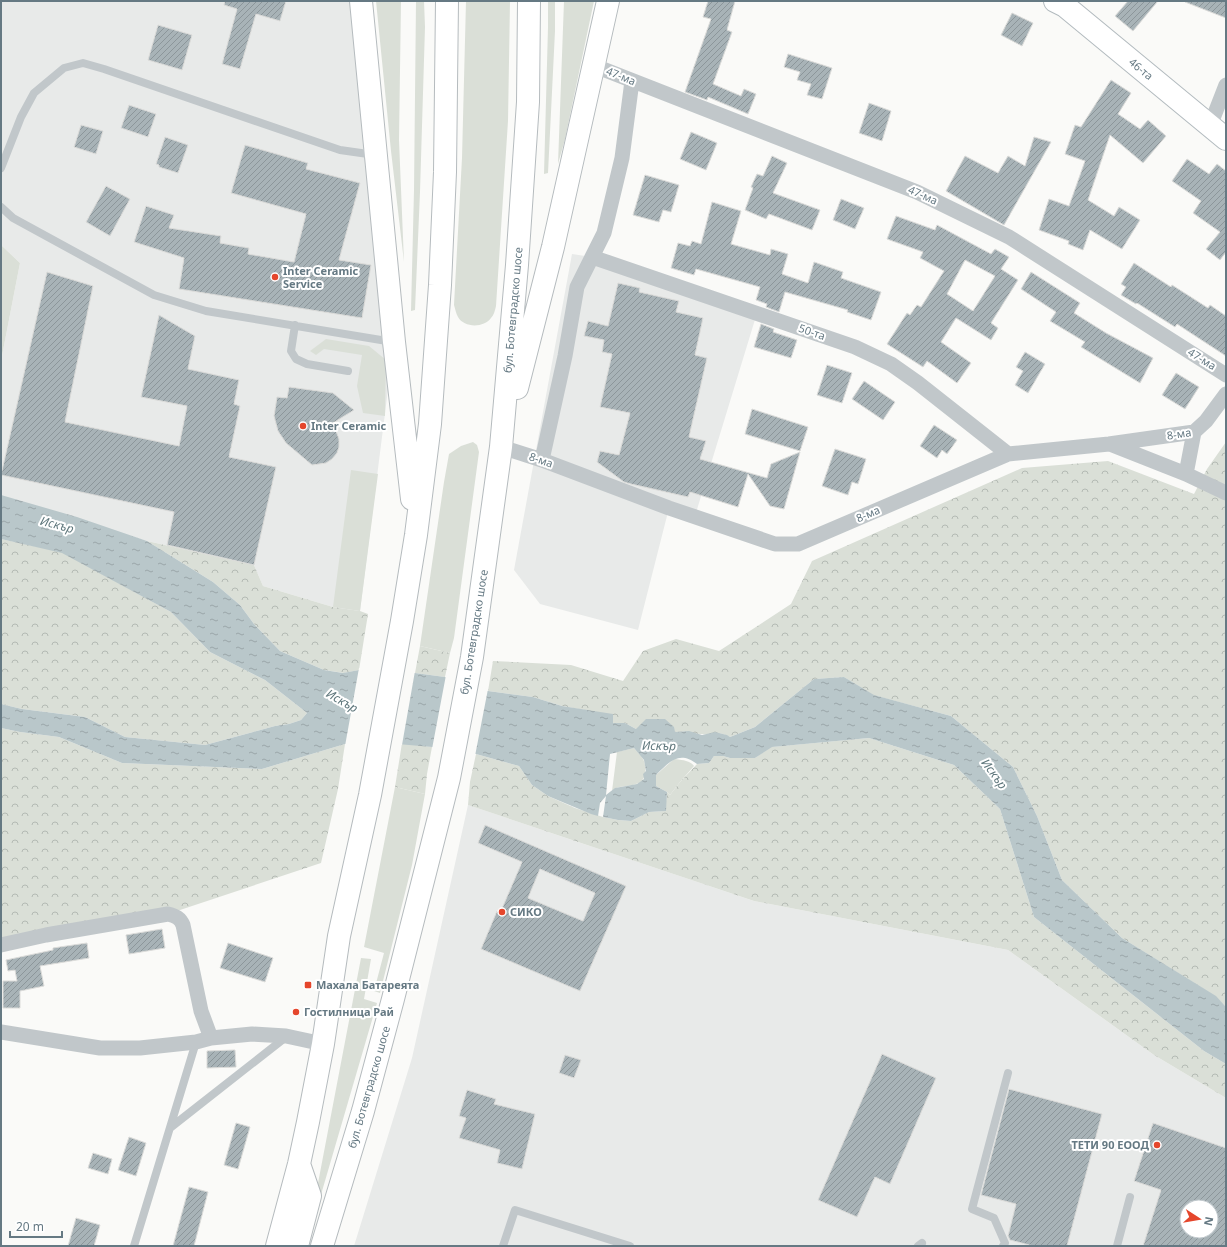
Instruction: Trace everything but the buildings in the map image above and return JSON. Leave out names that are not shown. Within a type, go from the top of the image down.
[{"type":"main road","points":[[361,1],[394,342],[416,535]]},
{"type":"main road","points":[[277,1246],[299,1164],[323,1044],[339,936],[370,795],[416,535],[430,424],[440,285],[445,172],[447,1]]},
{"type":"main road","name":"бул. Ботевградско шосе","points":[[322,1246],[363,1111],[393,999],[449,778],[472,657],[501,447],[517,265],[528,102],[529,1]]},
{"type":"main road","points":[[501,447],[553,247],[608,1]]},
{"type":"main road","name":"46-та","points":[[1055,1],[1065,6],[1218,133]]},
{"type":"main road","points":[[297,1246],[310,1196],[299,1164]]},
{"type":"street","name":"47-ма","points":[[594,66],[917,192],[1009,236],[1226,375]]},
{"type":"street","points":[[542,460],[565,356],[577,287],[604,233],[622,158],[632,81]]},
{"type":"street","points":[[1218,133],[1226,85]]},
{"type":"street","name":"50-та","points":[[592,258],[855,347],[891,364],[918,383],[1008,454]]},
{"type":"street","name":"8-ма","points":[[501,447],[542,460],[669,508],[775,544],[798,544],[1008,454],[1109,444],[1194,432],[1206,421],[1226,394]]},
{"type":"street","points":[[1186,474],[1194,432]]},
{"type":"street","points":[[1109,444],[1186,474],[1226,492]]},
{"type":"street","points":[[1,945],[46,935],[168,914],[175,916],[181,920],[183,925],[201,1011],[211,1038]]},
{"type":"street","points":[[1,1032],[100,1048],[140,1048],[252,1034],[286,1036],[323,1044]]},
{"type":"lane","points":[[1,168],[21,117],[34,93],[64,68],[83,64],[104,69],[340,150],[375,155]]},
{"type":"lane","points":[[1,207],[13,218],[154,295],[206,311],[394,342]]},
{"type":"lane","points":[[295,325],[291,352],[296,359],[307,364],[348,371]]},
{"type":"lane","points":[[170,1128],[286,1036]]},
{"type":"lane","points":[[134,1246],[196,1042]]},
{"type":"lane","points":[[1003,1246],[1005,1242],[994,1218],[972,1209],[1008,1073]]},
{"type":"lane","points":[[1117,1246],[1130,1197]]},
{"type":"lane","points":[[503,1246],[515,1210],[630,1246]]},
{"type":"shaded area","points":[[1,1],[361,1],[394,342],[360,611],[333,607],[263,586],[254,565],[147,541],[1,496],[1,361],[20,263],[1,245]]},
{"type":"shaded area","points":[[572,254],[592,257],[757,313],[695,516],[669,508],[638,630],[540,604],[514,570]]},
{"type":"shaded area","points":[[468,805],[754,901],[1008,950],[1154,1055],[1226,1098],[1226,1246],[354,1246],[412,1058]]},
{"type":"green space","points":[[376,1],[401,1],[399,140],[404,262],[391,151]]},
{"type":"green space","points":[[416,1],[424,1],[425,27],[415,310],[411,311],[414,190]]},
{"type":"green space","points":[[466,1],[510,1],[508,121],[496,306],[493,315],[488,321],[479,325],[469,325],[461,321],[457,316],[454,305],[462,158]]},
{"type":"green space","points":[[548,1],[555,1],[555,31],[548,173],[544,174],[548,27]]},
{"type":"green space","points":[[564,1],[594,1],[565,139],[558,164]]},
{"type":"green space","points":[[1,245],[20,263],[1,361]]},
{"type":"green space","points":[[326,339],[369,346],[386,360],[385,416],[363,413],[357,386],[362,355],[324,349],[316,355],[310,351]]},
{"type":"green space","points":[[473,442],[477,445],[479,452],[454,638],[450,653],[420,646],[449,454],[461,446]]},
{"type":"green space","points":[[1226,442],[1226,1007],[1215,996],[1122,938],[1062,880],[1037,816],[1013,767],[951,716],[873,695],[844,677],[814,679],[755,727],[730,737],[719,733],[701,734],[684,731],[678,732],[636,729],[625,723],[613,723],[613,715],[562,706],[533,697],[488,691],[493,661],[571,665],[623,681],[643,651],[676,639],[719,651],[791,604],[812,561],[1022,468],[1108,461],[1194,494],[1207,469]]},
{"type":"green space","points":[[351,470],[378,474],[360,611],[333,607]]},
{"type":"green space","points":[[1,539],[62,552],[171,612],[210,652],[265,680],[307,713],[301,720],[289,724],[275,726],[205,745],[125,737],[85,717],[22,709],[1,704]]},
{"type":"green space","points":[[147,541],[254,565],[263,586],[333,607],[360,611],[368,614],[359,670],[344,673],[324,670],[280,651],[254,624],[240,605],[213,582]]},
{"type":"green space","points":[[420,646],[450,653],[445,677],[415,673]]},
{"type":"green space","points":[[1,728],[59,737],[122,763],[262,769],[345,744],[338,789],[321,863],[168,914],[1,945]]},
{"type":"green space","points":[[869,738],[954,765],[1000,809],[1034,917],[1204,1051],[1226,1064],[1226,1098],[1154,1055],[1008,950],[754,901],[468,805],[470,782],[476,754],[519,766],[532,785],[548,796],[575,808],[603,817],[631,821],[649,812],[665,811],[667,792],[670,795],[697,764],[709,763],[714,756],[730,758],[755,758],[771,747]]},
{"type":"green space","points":[[402,743],[432,747],[425,794],[395,787]]},
{"type":"green space","points":[[634,748],[644,761],[644,778],[639,783],[620,787],[612,791],[617,752]]},
{"type":"green space","points":[[674,759],[688,761],[694,766],[670,795],[656,786],[656,775]]},
{"type":"green space","points":[[395,787],[425,794],[412,865],[380,993],[374,991],[384,953],[364,947]]},
{"type":"green space","points":[[361,958],[371,959],[364,999],[377,1003],[306,1246]]},
{"type":"water","name":"Искър","points":[[1,495],[77,517],[147,541],[213,582],[240,605],[254,624],[280,651],[324,670],[343,673],[359,670],[415,673],[445,677],[488,691],[533,697],[562,706],[613,714],[613,723],[625,723],[636,729],[646,719],[665,719],[674,727],[675,732],[689,731],[702,735],[715,732],[730,737],[755,727],[814,679],[844,677],[874,695],[951,716],[1013,767],[1037,816],[1062,880],[1122,938],[1216,996],[1226,1007],[1226,1064],[1204,1051],[1034,917],[1000,809],[954,765],[869,738],[772,747],[755,758],[730,758],[714,756],[709,763],[697,764],[685,758],[675,759],[656,775],[656,786],[667,792],[666,811],[649,812],[631,821],[603,817],[606,796],[600,803],[598,816],[548,796],[532,785],[519,766],[476,754],[432,747],[386,743],[345,744],[262,769],[122,763],[59,737],[1,728],[1,704],[22,709],[85,717],[125,737],[205,745],[275,726],[289,724],[301,720],[307,713],[265,680],[210,652],[171,612],[62,553],[1,539]],"holes":[[[634,748],[644,760],[646,771],[643,774],[644,779],[637,784],[615,788],[606,795],[610,754]]]},
{"type":"pier","points":[[359,668],[415,671],[402,745],[345,746]]},
{"type":"pier","points":[[446,675],[488,689],[475,756],[432,749]]},
{"type":"place","name":"Inter Ceramic Service","points":[[275,277]]},
{"type":"place","name":"Inter Ceramic","points":[[303,426]]},
{"type":"place","name":"СИКО","points":[[502,912]]},
{"type":"place","name":"Махала Батареята","points":[[308,985]]},
{"type":"place","name":"Гостилница Рай","points":[[296,1012]]},
{"type":"place","name":"ТЕТИ 90 ЕООД","points":[[1157,1145]]}]
